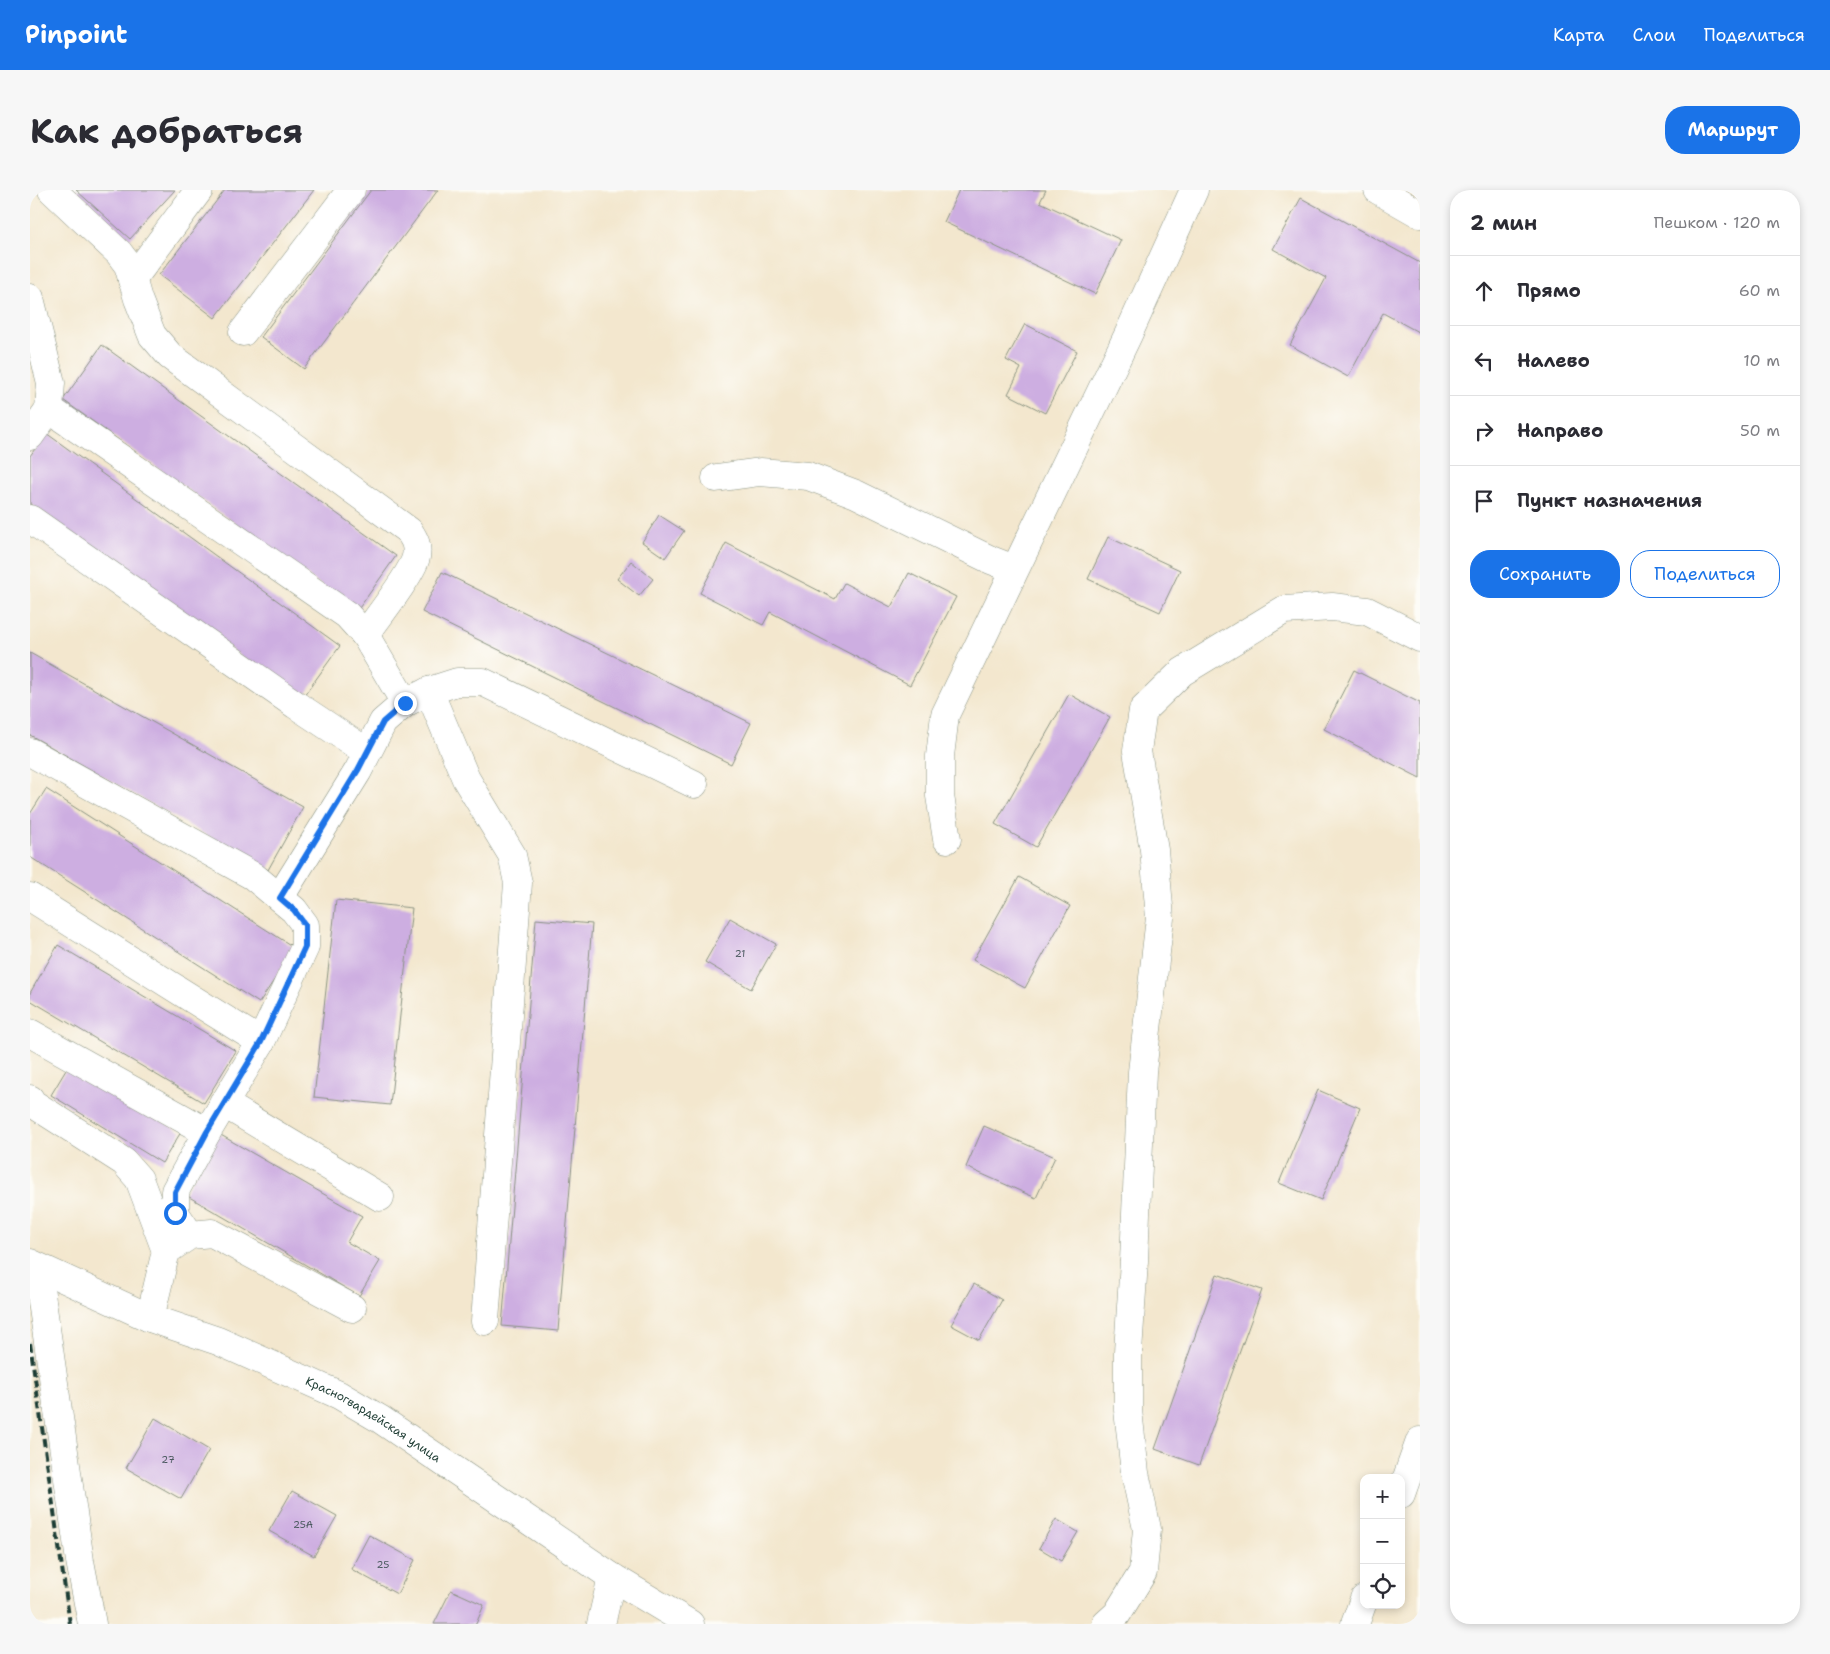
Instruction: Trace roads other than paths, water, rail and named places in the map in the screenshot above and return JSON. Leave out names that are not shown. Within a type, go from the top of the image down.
[{"type":"main road","points":[[52,190],[119,253],[128,265],[138,299],[152,335],[170,356],[409,531],[416,542],[416,558],[365,635]]},
{"type":"main road","points":[[132,280],[199,190]]},
{"type":"main road","points":[[243,332],[351,190]]},
{"type":"main road","points":[[947,839],[940,786],[940,756],[945,715],[1128,335],[1194,190]]},
{"type":"main road","points":[[1378,190],[1420,214]]},
{"type":"main road","points":[[30,298],[51,383],[49,409],[30,436]]},
{"type":"main road","points":[[49,409],[347,615],[417,697],[512,855],[518,883],[485,1320]]},
{"type":"main road","points":[[716,478],[760,472],[808,476],[856,494],[991,560],[1014,569]]},
{"type":"main road","points":[[30,519],[296,705],[367,752]]},
{"type":"main road","points":[[1106,1624],[1117,1614],[1143,1572],[1147,1529],[1135,1473],[1128,1410],[1128,1352],[1142,1072],[1160,918],[1154,850],[1137,750],[1143,710],[1182,672],[1284,610],[1332,607],[1367,611],[1420,638]]},
{"type":"main road","points":[[280,898],[383,722],[417,697],[457,682],[483,682],[694,784]]},
{"type":"main road","points":[[30,752],[253,876],[294,910],[305,925],[305,947],[261,1042],[223,1103],[175,1192],[175,1213],[190,1234]]},
{"type":"main road","points":[[30,898],[261,1042]]},
{"type":"main road","points":[[30,1033],[207,1132]]},
{"type":"main road","points":[[30,1099],[32,1103],[124,1162],[139,1179],[166,1251],[150,1318]]},
{"type":"main road","points":[[223,1103],[380,1197]]},
{"type":"main road","points":[[166,1251],[190,1234],[212,1233],[352,1308]]},
{"type":"main road","points":[[34,1265],[92,1624]]},
{"type":"main road","name":"Красногвардейская улица","points":[[34,1265],[150,1318],[218,1341],[339,1395],[380,1419],[612,1577],[690,1624]]},
{"type":"main road","points":[[1405,1483],[1419,1445]]},
{"type":"main road","points":[[601,1624],[612,1577]]},
{"type":"main road","points":[[1355,1624],[1360,1609]]},
{"type":"railway","points":[[30,1343],[70,1624]]}]
